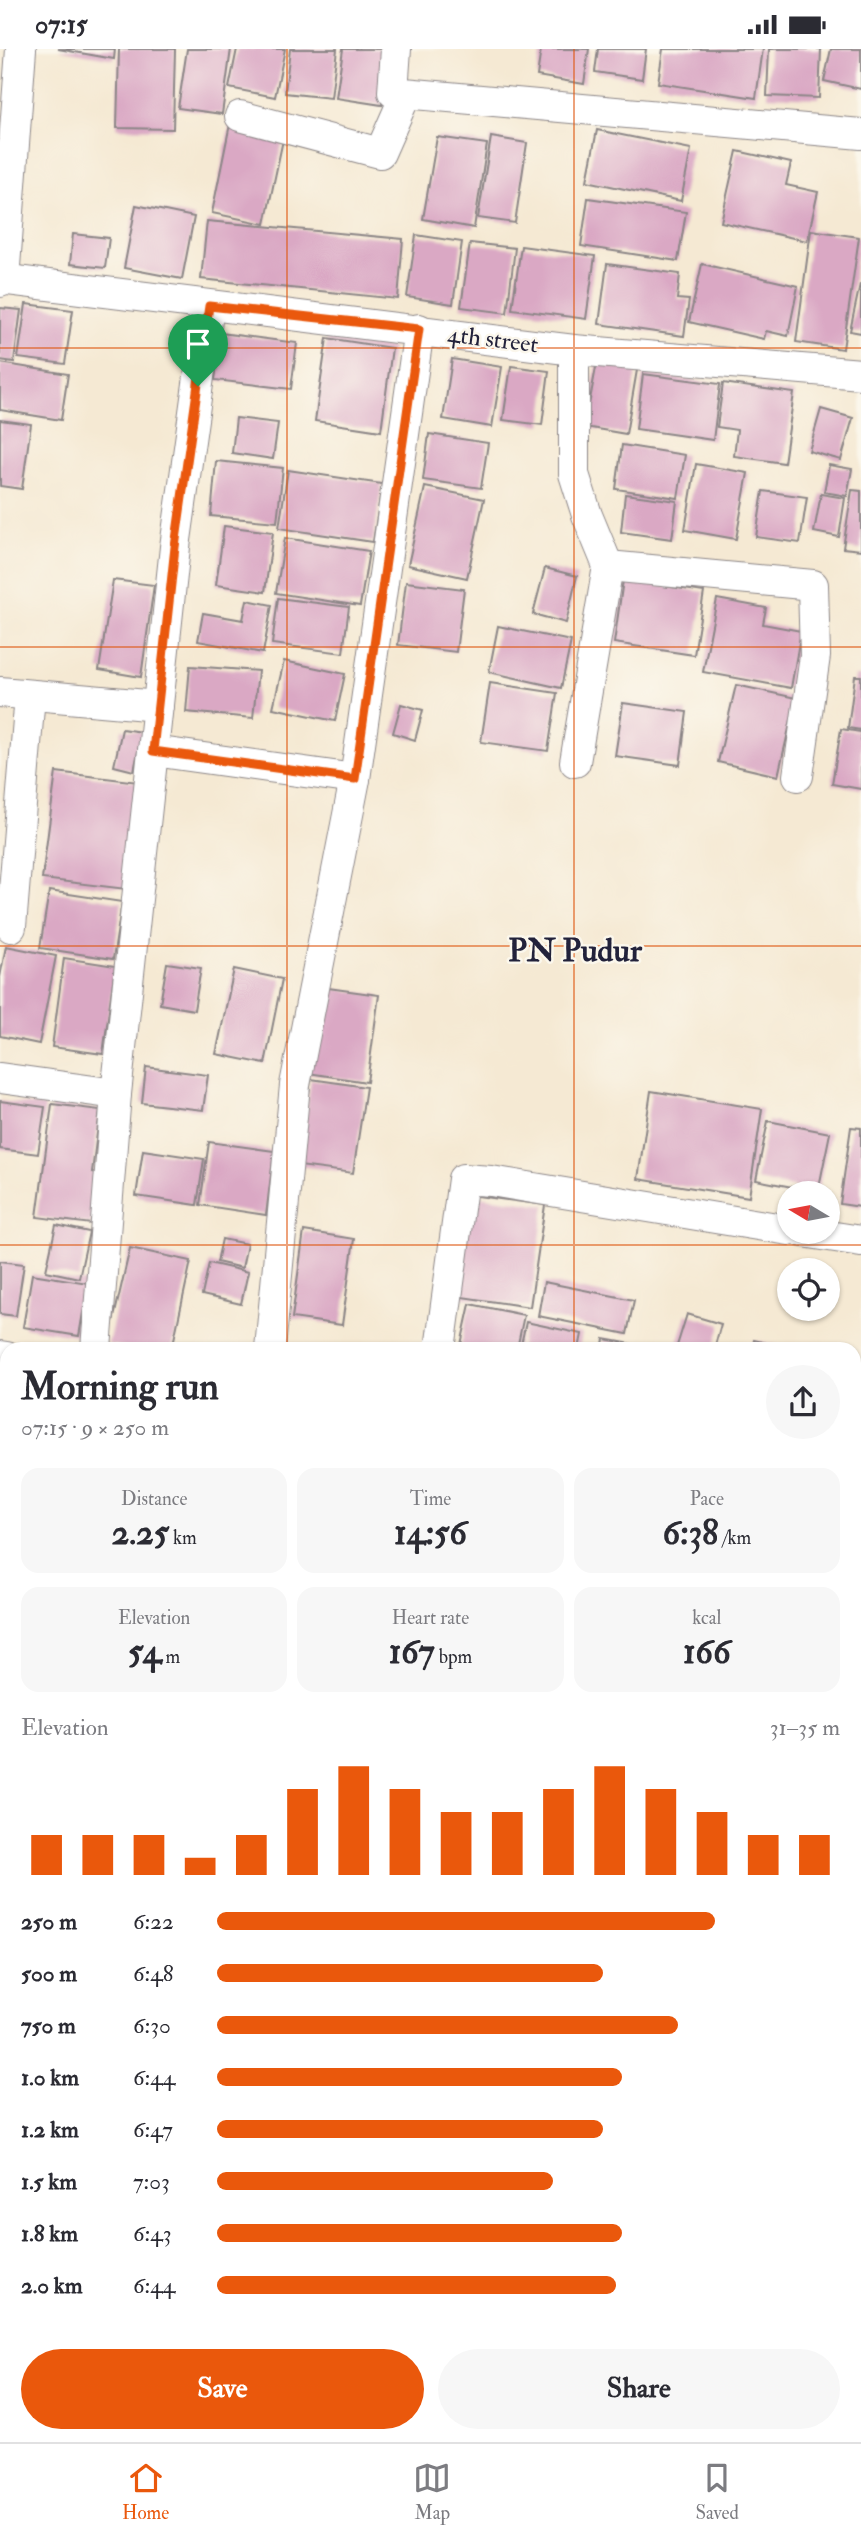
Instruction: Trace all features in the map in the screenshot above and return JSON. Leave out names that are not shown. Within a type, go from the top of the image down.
[{"type":"street","points":[[1,280],[21,49]]},
{"type":"street","points":[[396,49],[393,92],[861,134]]},
{"type":"street","points":[[240,115],[380,153],[406,94]]},
{"type":"street","name":"4th street","points":[[1,280],[574,350],[861,374]]},
{"type":"street","points":[[97,1342],[116,1094],[175,547],[209,306]]},
{"type":"street","points":[[271,1342],[296,1085],[355,779],[419,329]]},
{"type":"street","points":[[574,350],[574,474],[608,566],[575,762]]},
{"type":"street","points":[[608,566],[813,585],[815,656],[798,776]]},
{"type":"street","points":[[0,692],[158,706]]},
{"type":"street","points":[[11,927],[30,695]]},
{"type":"street","points":[[153,751],[355,779]]},
{"type":"street","points":[[0,1078],[116,1094]]},
{"type":"street","points":[[441,1342],[463,1179],[491,1181],[777,1228]]},
{"type":"street","points":[[840,1238],[861,1241]]},
{"type":"building","points":[[58,49],[115,49],[114,59]]},
{"type":"building","points":[[119,49],[175,49],[173,129],[117,128]]},
{"type":"building","points":[[187,49],[231,49],[222,114],[178,108]]},
{"type":"building","points":[[237,49],[285,49],[275,97],[229,88]]},
{"type":"building","points":[[290,49],[337,49],[331,98],[285,93]]},
{"type":"building","points":[[343,49],[390,49],[382,105],[336,98]]},
{"type":"building","points":[[541,49],[589,49],[584,84],[537,76]]},
{"type":"building","points":[[598,49],[646,49],[642,79],[595,72]]},
{"type":"building","points":[[663,49],[763,49],[756,98],[658,83]]},
{"type":"building","points":[[769,49],[821,49],[819,98],[767,96]]},
{"type":"building","points":[[831,49],[861,49],[861,89],[824,81]]},
{"type":"building","points":[[230,124],[284,135],[265,224],[212,213]]},
{"type":"building","points":[[597,130],[691,149],[681,201],[587,181]]},
{"type":"building","points":[[437,137],[487,144],[474,228],[423,219]]},
{"type":"building","points":[[491,137],[527,143],[515,223],[478,218]]},
{"type":"building","points":[[737,151],[791,163],[786,185],[818,192],[807,241],[721,222]]},
{"type":"building","points":[[588,198],[686,212],[678,261],[581,246]]},
{"type":"building","points":[[136,205],[194,217],[182,279],[124,268]]},
{"type":"building","points":[[207,221],[403,239],[398,299],[201,279]]},
{"type":"building","points":[[811,230],[859,237],[843,349],[796,342]]},
{"type":"building","points":[[73,234],[109,238],[105,268],[70,264]]},
{"type":"building","points":[[416,235],[462,242],[453,304],[407,297]]},
{"type":"building","points":[[470,243],[515,248],[507,313],[461,307]]},
{"type":"building","points":[[521,246],[595,256],[586,319],[512,309]]},
{"type":"building","points":[[607,264],[680,274],[677,299],[689,300],[684,336],[599,324]]},
{"type":"building","points":[[702,264],[798,286],[788,336],[766,331],[764,339],[689,322]]},
{"type":"building","points":[[861,284],[861,333],[850,331]]},
{"type":"building","points":[[26,304],[73,310],[65,364],[18,358]]},
{"type":"building","points":[[0,308],[21,310],[14,362],[0,360]]},
{"type":"building","points":[[221,333],[297,343],[291,389],[215,380]]},
{"type":"building","points":[[327,338],[392,348],[381,431],[315,421]]},
{"type":"building","points":[[452,359],[502,367],[492,427],[443,419]]},
{"type":"building","points":[[597,362],[637,370],[626,434],[585,427]]},
{"type":"building","points":[[0,363],[68,374],[61,420],[0,410]]},
{"type":"building","points":[[511,366],[549,371],[542,425],[503,420]]},
{"type":"building","points":[[643,374],[720,384],[713,440],[636,429]]},
{"type":"building","points":[[723,383],[794,393],[784,463],[734,456],[737,430],[717,427]]},
{"type":"building","points":[[821,409],[853,418],[841,460],[809,451]]},
{"type":"building","points":[[236,418],[278,423],[273,459],[232,453]]},
{"type":"building","points":[[0,420],[31,424],[22,489],[0,486]]},
{"type":"building","points":[[429,434],[488,443],[481,488],[423,480]]},
{"type":"building","points":[[622,445],[685,455],[678,498],[616,489]]},
{"type":"building","points":[[216,461],[283,468],[277,522],[211,516]]},
{"type":"building","points":[[696,464],[748,473],[736,539],[685,530]]},
{"type":"building","points":[[829,465],[852,469],[847,496],[824,492]]},
{"type":"building","points":[[288,470],[382,484],[373,542],[279,528]]},
{"type":"building","points":[[425,487],[484,499],[467,578],[408,565]]},
{"type":"building","points":[[852,490],[861,491],[861,550],[843,548]]},
{"type":"building","points":[[763,491],[807,497],[800,543],[756,537]]},
{"type":"building","points":[[625,494],[677,501],[672,539],[621,532]]},
{"type":"building","points":[[821,494],[845,498],[839,537],[814,532]]},
{"type":"building","points":[[224,526],[273,532],[265,592],[216,585]]},
{"type":"building","points":[[285,538],[369,551],[360,606],[276,593]]},
{"type":"building","points":[[545,568],[577,576],[566,623],[533,614]]},
{"type":"building","points":[[113,580],[154,585],[141,677],[99,670]]},
{"type":"building","points":[[623,580],[704,592],[694,655],[614,643]]},
{"type":"building","points":[[406,582],[464,589],[456,652],[398,645]]},
{"type":"building","points":[[278,598],[349,607],[343,653],[272,644]]},
{"type":"building","points":[[717,599],[766,608],[763,624],[801,631],[791,688],[703,672]]},
{"type":"building","points":[[247,600],[272,605],[263,653],[198,641],[203,613],[243,620]]},
{"type":"building","points":[[498,626],[571,641],[561,688],[489,672]]},
{"type":"building","points":[[284,661],[345,674],[335,721],[273,708]]},
{"type":"building","points":[[190,666],[258,671],[253,718],[186,712]]},
{"type":"building","points":[[855,676],[861,676],[861,730],[848,728]]},
{"type":"building","points":[[490,683],[557,693],[548,751],[481,742]]},
{"type":"building","points":[[736,685],[796,698],[778,776],[718,762]]},
{"type":"building","points":[[623,703],[687,712],[680,765],[615,756]]},
{"type":"building","points":[[401,704],[423,710],[415,740],[393,733]]},
{"type":"building","points":[[122,729],[142,732],[134,771],[114,766]]},
{"type":"building","points":[[841,729],[861,732],[861,789],[832,784]]},
{"type":"building","points":[[56,772],[139,782],[126,889],[42,879]]},
{"type":"building","points":[[49,891],[122,902],[113,959],[40,948]]},
{"type":"building","points":[[6,946],[56,956],[39,1044],[0,1036],[0,977]]},
{"type":"building","points":[[64,958],[115,966],[103,1054],[52,1047]]},
{"type":"building","points":[[167,963],[201,968],[194,1010],[160,1004]]},
{"type":"building","points":[[234,969],[282,979],[265,1064],[216,1054]]},
{"type":"building","points":[[321,987],[379,995],[367,1082],[308,1073]]},
{"type":"building","points":[[146,1067],[208,1075],[203,1110],[142,1103]]},
{"type":"building","points":[[311,1079],[366,1087],[353,1173],[299,1166]]},
{"type":"building","points":[[651,1091],[762,1109],[749,1197],[638,1179]]},
{"type":"building","points":[[0,1101],[45,1107],[38,1154],[0,1149]]},
{"type":"building","points":[[52,1104],[100,1110],[92,1172],[97,1173],[91,1224],[37,1217]]},
{"type":"building","points":[[768,1121],[830,1133],[820,1181],[777,1181],[777,1184],[756,1180]]},
{"type":"building","points":[[851,1127],[861,1128],[861,1207],[840,1204]]},
{"type":"building","points":[[209,1142],[274,1151],[266,1215],[200,1205]]},
{"type":"building","points":[[143,1150],[204,1159],[197,1205],[136,1196]]},
{"type":"building","points":[[470,1195],[545,1205],[530,1307],[455,1296]]},
{"type":"building","points":[[56,1225],[89,1232],[79,1278],[46,1271]]},
{"type":"building","points":[[304,1231],[354,1239],[342,1325],[292,1318]]},
{"type":"building","points":[[222,1239],[247,1244],[242,1268],[217,1262]]},
{"type":"building","points":[[130,1248],[191,1261],[174,1342],[108,1342]]},
{"type":"building","points":[[0,1261],[24,1264],[16,1316],[0,1314]]},
{"type":"building","points":[[209,1263],[248,1272],[241,1304],[202,1295]]},
{"type":"building","points":[[32,1274],[88,1283],[79,1336],[23,1327]]},
{"type":"building","points":[[544,1282],[634,1300],[627,1334],[538,1316]]},
{"type":"building","points":[[470,1304],[524,1315],[518,1342],[462,1342]]},
{"type":"building","points":[[687,1314],[721,1324],[716,1342],[678,1342]]},
{"type":"building","points":[[526,1322],[582,1334],[580,1342],[522,1342]]},
{"type":"district","name":"PN Pudur","points":[[575,950]]},
{"type":"route","points":[[209,306],[419,329],[355,779],[153,751],[175,547],[198,386],[209,306]]}]
